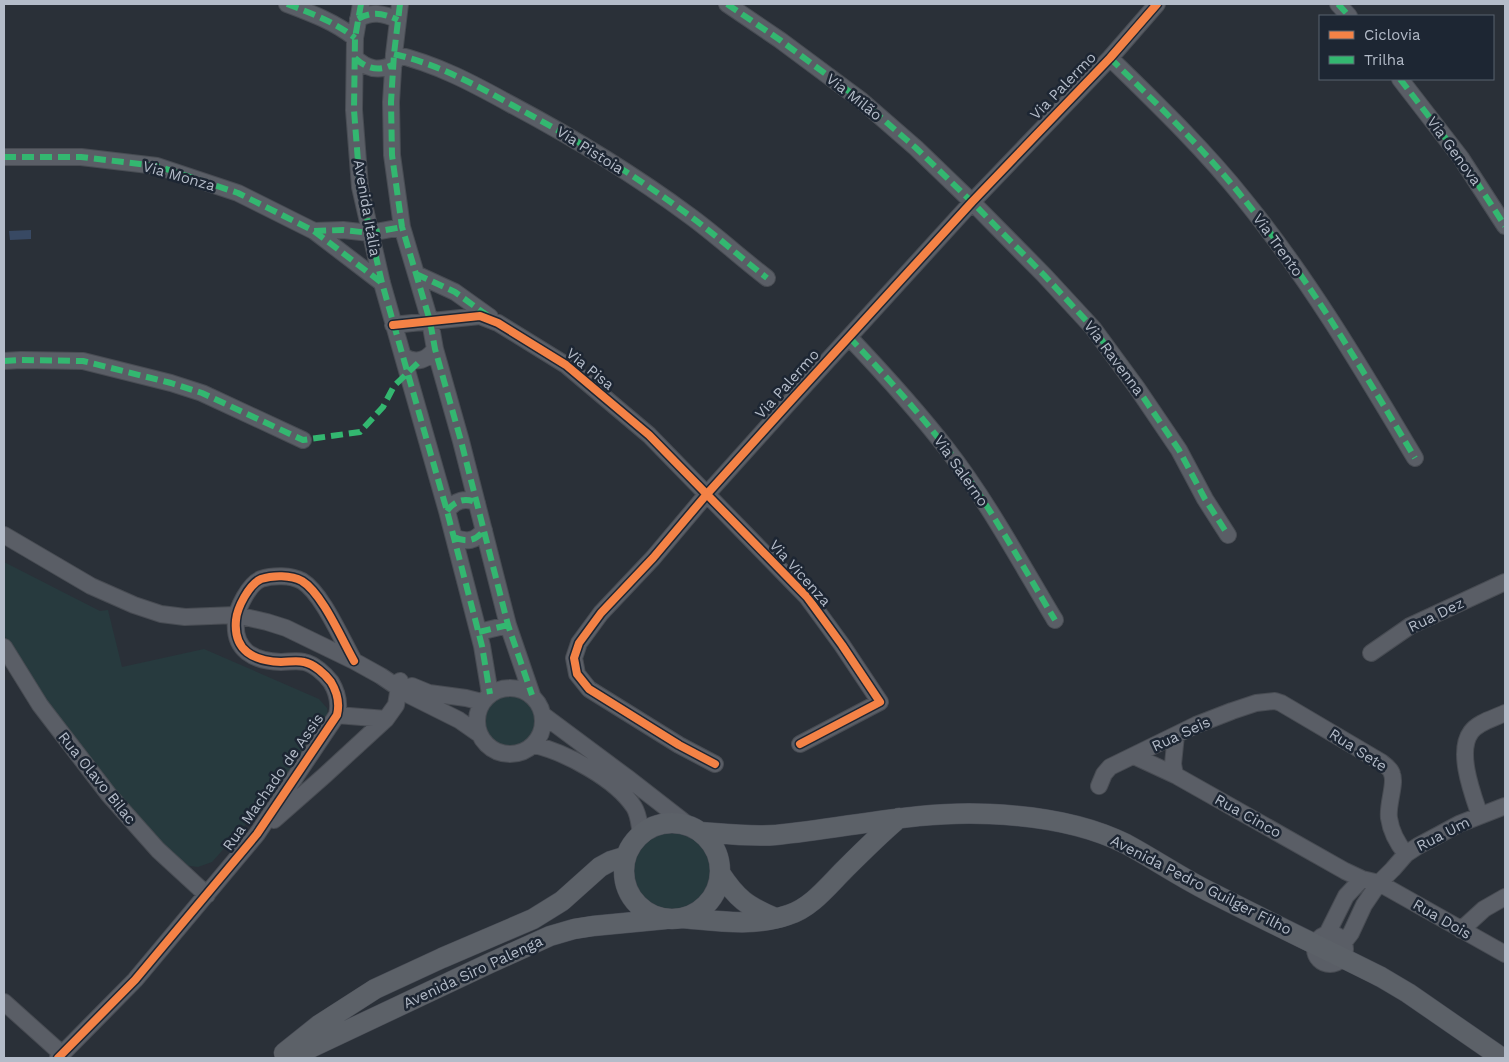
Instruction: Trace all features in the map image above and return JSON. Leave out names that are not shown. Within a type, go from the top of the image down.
[{"type":"main road","name":"Avenida Pedro Guilger Filho","points":[[640,833],[655,825],[671,822],[694,828],[735,834],[775,835],[899,818],[956,813],[1034,817],[1065,822],[1092,830],[1125,844],[1184,879],[1257,916],[1331,948],[1380,984],[1406,992],[1502,1058]]},
{"type":"main road","points":[[720,873],[731,889],[748,906],[777,919],[790,915],[815,898],[899,818]]},
{"type":"main road","points":[[640,833],[630,845],[624,857],[623,876],[628,892],[637,905],[650,914],[674,918],[697,912],[709,902],[717,889],[720,873],[715,850],[712,843],[694,828]]},
{"type":"main road","name":"Avenida Siro Palenga","points":[[277,1058],[319,1025],[375,989],[539,915],[562,901],[600,867],[624,857]]},
{"type":"main road","name":"Avenida Siro Palenga","points":[[289,1058],[488,964],[550,936],[574,929],[674,918],[745,922],[777,919]]},
{"type":"main road","points":[[354,1002],[365,1022]]},
{"type":"street","points":[[287,4],[328,20],[355,38]]},
{"type":"street","points":[[400,4],[391,102],[392,155],[402,226],[430,320],[435,348],[508,625],[532,695],[539,704],[543,715],[544,726],[534,745],[525,751],[514,754],[503,754],[493,750],[479,734],[476,723],[478,712],[486,698],[500,689],[511,687],[532,695]]},
{"type":"street","name":"Via Milão","points":[[727,4],[780,40],[862,101],[916,148],[972,202]]},
{"type":"street","name":"Via Palermo","points":[[715,764],[670,740],[589,689],[577,674],[574,658],[579,643],[601,613],[653,558],[707,494],[849,337],[972,202],[1110,58],[1157,4]]},
{"type":"street","points":[[1338,4],[1347,15]]},
{"type":"street","name":"Avenida Itália","points":[[398,20],[385,14],[366,14],[359,11],[355,38],[354,110],[360,187],[393,325],[448,511],[479,632],[486,698]]},
{"type":"street","points":[[355,58],[361,64],[370,68],[380,69],[394,59]]},
{"type":"street","name":"Via Trento","points":[[1110,58],[1176,122],[1243,198],[1326,312],[1415,458]]},
{"type":"street","name":"Via Pistoia","points":[[394,59],[418,60],[466,80],[603,156],[691,216],[767,278]]},
{"type":"street","name":"Via Genova","points":[[1401,80],[1461,158],[1505,226]]},
{"type":"street","name":"Via Monza","points":[[4,157],[81,157],[157,166],[238,193],[314,231],[382,283]]},
{"type":"street","name":"Via Ravenna","points":[[972,202],[1093,328],[1179,450],[1205,499],[1228,535]]},
{"type":"street","name":"Via Monza","points":[[314,231],[343,230],[370,233],[402,226]]},
{"type":"street","name":"Via Pisa","points":[[416,274],[455,292],[498,323],[566,365],[649,435],[707,494]]},
{"type":"street","name":"Via Pisa","points":[[430,320],[480,316],[498,323]]},
{"type":"street","points":[[393,325],[430,320]]},
{"type":"street","name":"Via Salerno","points":[[849,337],[898,388],[948,450],[984,502],[1055,620]]},
{"type":"street","points":[[404,357],[415,361],[421,360],[431,355],[435,348]]},
{"type":"street","points":[[4,361],[83,361],[171,382],[202,393],[303,440]]},
{"type":"street","name":"Via Vicenza","points":[[707,494],[807,597],[880,702],[800,744]]},
{"type":"street","points":[[448,511],[451,506],[461,500],[477,503]]},
{"type":"street","points":[[454,537],[459,540],[471,540],[484,530]]},
{"type":"street","points":[[4,535],[91,586],[134,605],[161,614],[185,618],[236,615],[268,622],[286,628],[354,660],[399,684],[429,693],[466,698],[486,698]]},
{"type":"street","points":[[236,615],[242,600],[259,580],[269,577],[300,580],[322,604],[354,660]]},
{"type":"street","name":"Rua Dez","points":[[1370,653],[1410,626],[1505,582]]},
{"type":"street","name":"Rua Machado de Assis","points":[[60,1056],[135,980],[258,834],[338,715],[339,703],[328,678],[306,662],[261,659],[246,651],[240,646],[235,634],[236,615]]},
{"type":"street","points":[[479,632],[508,625]]},
{"type":"street","name":"Rua Olavo Bilac","points":[[4,647],[40,705],[109,795],[158,850],[207,895]]},
{"type":"street","points":[[258,834],[386,719],[396,705],[399,684]]},
{"type":"street","points":[[399,684],[410,695],[447,713],[479,734]]},
{"type":"street","name":"Rua Seis","points":[[1099,786],[1104,774],[1110,767],[1196,725],[1256,703],[1275,702]]},
{"type":"street","name":"Rua Sete","points":[[1275,702],[1324,728],[1389,768],[1393,781],[1388,816],[1391,830],[1406,854]]},
{"type":"street","points":[[1480,816],[1467,774],[1467,741],[1472,730],[1505,713]]},
{"type":"street","points":[[338,715],[386,719]]},
{"type":"street","points":[[543,715],[694,828]]},
{"type":"street","points":[[1175,775],[1173,764],[1176,735]]},
{"type":"street","points":[[534,745],[570,757],[612,785],[635,808],[640,833]]},
{"type":"street","name":"Rua Cinco","points":[[1134,756],[1175,775],[1362,879]]},
{"type":"street","name":"Rua Um","points":[[1331,948],[1351,933],[1364,905],[1379,882],[1406,854],[1438,835],[1505,806]]},
{"type":"street","points":[[1331,948],[1346,896],[1362,879],[1379,882]]},
{"type":"street","name":"Rua Dois","points":[[1379,882],[1505,954]]},
{"type":"street","points":[[1461,930],[1484,909],[1505,897]]},
{"type":"street","points":[[4,1002],[60,1056]]},
{"type":"green space","points":[[4,562],[100,611],[108,610],[122,667],[204,649],[319,699],[327,708],[329,724],[320,741],[212,862],[198,867],[183,865],[98,774],[51,710],[4,635]]},
{"type":"green space","points":[[510,694],[520,696],[529,702],[535,711],[537,721],[535,731],[529,740],[520,746],[510,748],[500,746],[491,740],[485,731],[483,721],[485,711],[491,702],[500,696]]},
{"type":"green space","points":[[672,829],[688,832],[701,841],[710,854],[713,870],[710,886],[701,899],[688,908],[672,911],[656,908],[643,899],[634,886],[631,870],[634,854],[643,841],[656,832]]},
{"type":"water","points":[[31,230],[31,239],[10,240],[9,231]]},
{"type":"marked path","points":[[287,4],[314,14],[355,38]]},
{"type":"marked path","points":[[361,4],[355,38],[354,110],[360,187],[382,283],[447,511],[482,646],[490,694]]},
{"type":"marked path","points":[[400,4],[391,102],[392,155],[402,227],[430,321],[435,349],[461,441],[508,625],[532,695]]},
{"type":"marked path","points":[[727,4],[780,40],[862,101],[916,148],[1044,275],[1093,328],[1137,388],[1179,450],[1205,499],[1228,535]]},
{"type":"marked path","points":[[1338,4],[1348,15]]},
{"type":"marked path","points":[[358,19],[378,14],[398,20]]},
{"type":"marked path","points":[[394,54],[425,63],[469,82],[581,144],[625,171],[690,216],[767,278]]},
{"type":"marked path","points":[[355,58],[364,65],[378,69],[394,64]]},
{"type":"marked path","points":[[1110,58],[1162,109],[1228,179],[1267,229],[1334,325],[1415,458]]},
{"type":"marked path","points":[[1401,80],[1461,158],[1505,226]]},
{"type":"marked path","points":[[4,157],[81,157],[157,166],[238,193],[314,231],[343,230],[370,233],[402,227]]},
{"type":"marked path","points":[[314,231],[382,283]]},
{"type":"marked path","points":[[416,274],[455,292],[488,316]]},
{"type":"marked path","points":[[849,337],[911,405],[962,469],[1055,620]]},
{"type":"marked path","points":[[4,361],[83,361],[171,383],[202,393],[303,440],[360,432],[383,407],[394,386],[421,360]]},
{"type":"marked path","points":[[447,511],[457,502],[469,500],[477,503]]},
{"type":"marked path","points":[[454,537],[470,540],[478,537],[484,530]]},
{"type":"marked path","points":[[479,632],[508,625]]},
{"type":"cycle path","points":[[715,764],[679,745],[589,689],[577,674],[574,658],[579,643],[601,613],[653,558],[707,494],[787,405],[972,202],[1110,58],[1157,4]]},
{"type":"cycle path","points":[[393,325],[480,316],[498,323],[566,365],[649,435],[807,597],[880,702],[800,744]]},
{"type":"cycle path","points":[[58,1058],[135,980],[257,834],[337,715],[338,702],[335,690],[329,679],[315,667],[301,661],[281,662],[262,659],[247,652],[242,647],[238,640],[236,620],[241,603],[248,591],[261,579],[276,576],[302,581],[324,606],[354,661]]}]
